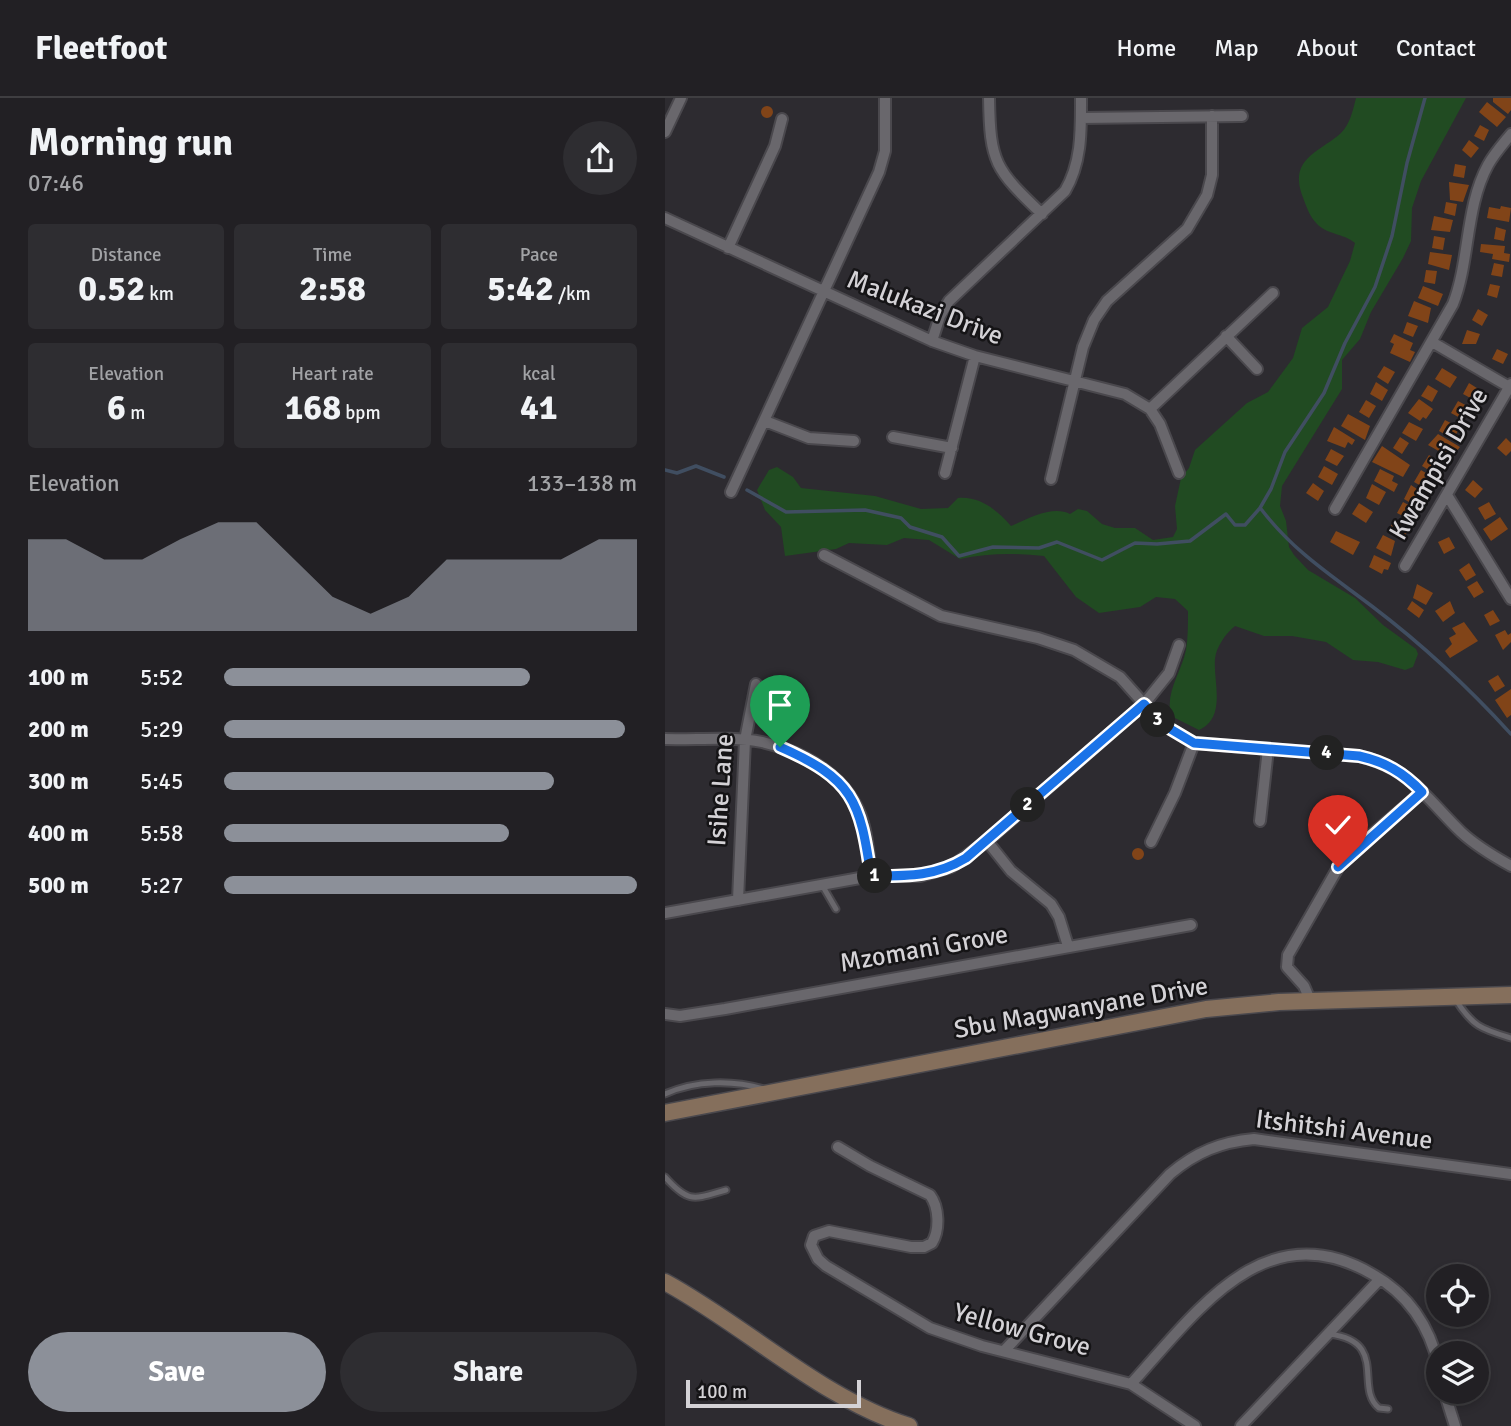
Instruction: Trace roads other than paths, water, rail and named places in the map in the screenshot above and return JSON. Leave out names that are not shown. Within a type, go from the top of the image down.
[{"type":"main road","name":"Sbu Magwanyane Drive","points":[[665,1113],[1206,1009],[1310,1000],[1511,995]]},
{"type":"main road","points":[[665,1282],[699,1301],[863,1409],[909,1426]]},
{"type":"street","points":[[665,132],[681,98]]},
{"type":"street","points":[[731,492],[882,162],[886,141],[885,98]]},
{"type":"street","points":[[989,98],[990,145],[995,160],[1011,184],[1042,214]]},
{"type":"street","points":[[932,341],[940,316],[949,301],[1065,191],[1072,179],[1079,152],[1081,98]]},
{"type":"street","points":[[1051,480],[1083,347],[1100,310],[1187,229],[1200,211],[1212,175],[1212,116]]},
{"type":"street","points":[[1081,118],[1242,116]]},
{"type":"street","points":[[728,248],[775,146],[782,118]]},
{"type":"street","points":[[1335,509],[1453,304],[1462,279],[1475,203],[1484,174],[1511,134]]},
{"type":"street","name":"Malukazi Drive","points":[[665,218],[932,341],[975,356],[1125,394],[1150,409]]},
{"type":"street","points":[[1179,473],[1168,439],[1150,409],[1273,293]]},
{"type":"street","points":[[1226,336],[1257,369]]},
{"type":"street","points":[[1432,342],[1511,386]]},
{"type":"street","points":[[946,473],[975,356]]},
{"type":"street","name":"Kwampisi Drive","points":[[1405,565],[1511,386]]},
{"type":"street","points":[[765,421],[809,438],[854,440]]},
{"type":"street","points":[[893,437],[952,448]]},
{"type":"street","points":[[1447,495],[1511,600]]},
{"type":"street","points":[[824,555],[941,616],[1066,646],[1109,668],[1162,724],[1194,743],[1371,759],[1404,774],[1471,840],[1511,866]]},
{"type":"street","points":[[665,913],[871,876],[920,876],[939,872],[966,858],[1144,704],[1169,673],[1179,645]]},
{"type":"street","name":"Isihe Lane","points":[[738,900],[745,740],[756,684]]},
{"type":"street","points":[[665,739],[745,740],[780,747],[809,760],[843,785],[863,824],[871,876]]},
{"type":"street","points":[[1151,842],[1175,793],[1194,743]]},
{"type":"street","points":[[1260,821],[1268,749]]},
{"type":"street","points":[[1310,1000],[1304,986],[1287,967],[1288,955],[1343,859],[1422,792]]},
{"type":"street","points":[[987,841],[1011,871],[1051,904],[1059,917],[1067,946]]},
{"type":"street","name":"Mzomani Grove","points":[[665,1014],[680,1016],[725,1009],[1191,925]]},
{"type":"street","name":"Itshitshi Avenue","points":[[1004,1351],[1170,1174],[1191,1157],[1208,1149],[1233,1141],[1254,1139],[1511,1174]]},
{"type":"street","name":"Yellow Grove","points":[[838,1147],[930,1195],[936,1202],[937,1230],[932,1243],[911,1247],[829,1231],[820,1233],[812,1240],[813,1251],[826,1266],[930,1328],[1004,1351],[1131,1384],[1195,1426]]},
{"type":"street","points":[[1131,1384],[1214,1293],[1256,1265],[1291,1256],[1331,1258],[1357,1265],[1380,1279],[1417,1314],[1431,1341]]},
{"type":"street","points":[[1241,1426],[1380,1279]]},
{"type":"street","points":[[1448,1404],[1455,1426]]},
{"type":"lane","points":[[822,885],[836,909]]},
{"type":"lane","points":[[1454,996],[1467,1018],[1476,1026],[1511,1038]]},
{"type":"lane","points":[[665,1094],[718,1082],[747,1084],[773,1092]]},
{"type":"lane","points":[[665,1177],[682,1196],[694,1199],[726,1190]]},
{"type":"lane","points":[[1328,1334],[1349,1338],[1363,1350],[1373,1401],[1379,1408],[1388,1409]]},
{"type":"waterway","points":[[747,490],[786,512],[865,510],[901,518],[910,527],[942,537],[959,556],[993,547],[1039,548],[1057,542],[1102,560],[1135,543],[1190,541],[1226,514],[1235,525],[1245,525],[1260,508],[1271,489],[1285,452],[1324,393],[1345,343],[1375,287],[1392,236],[1407,163],[1425,98]]},
{"type":"waterway","points":[[665,470],[677,473],[696,466],[724,477]]},
{"type":"waterway","points":[[1261,509],[1300,550],[1428,652],[1511,734]]}]
